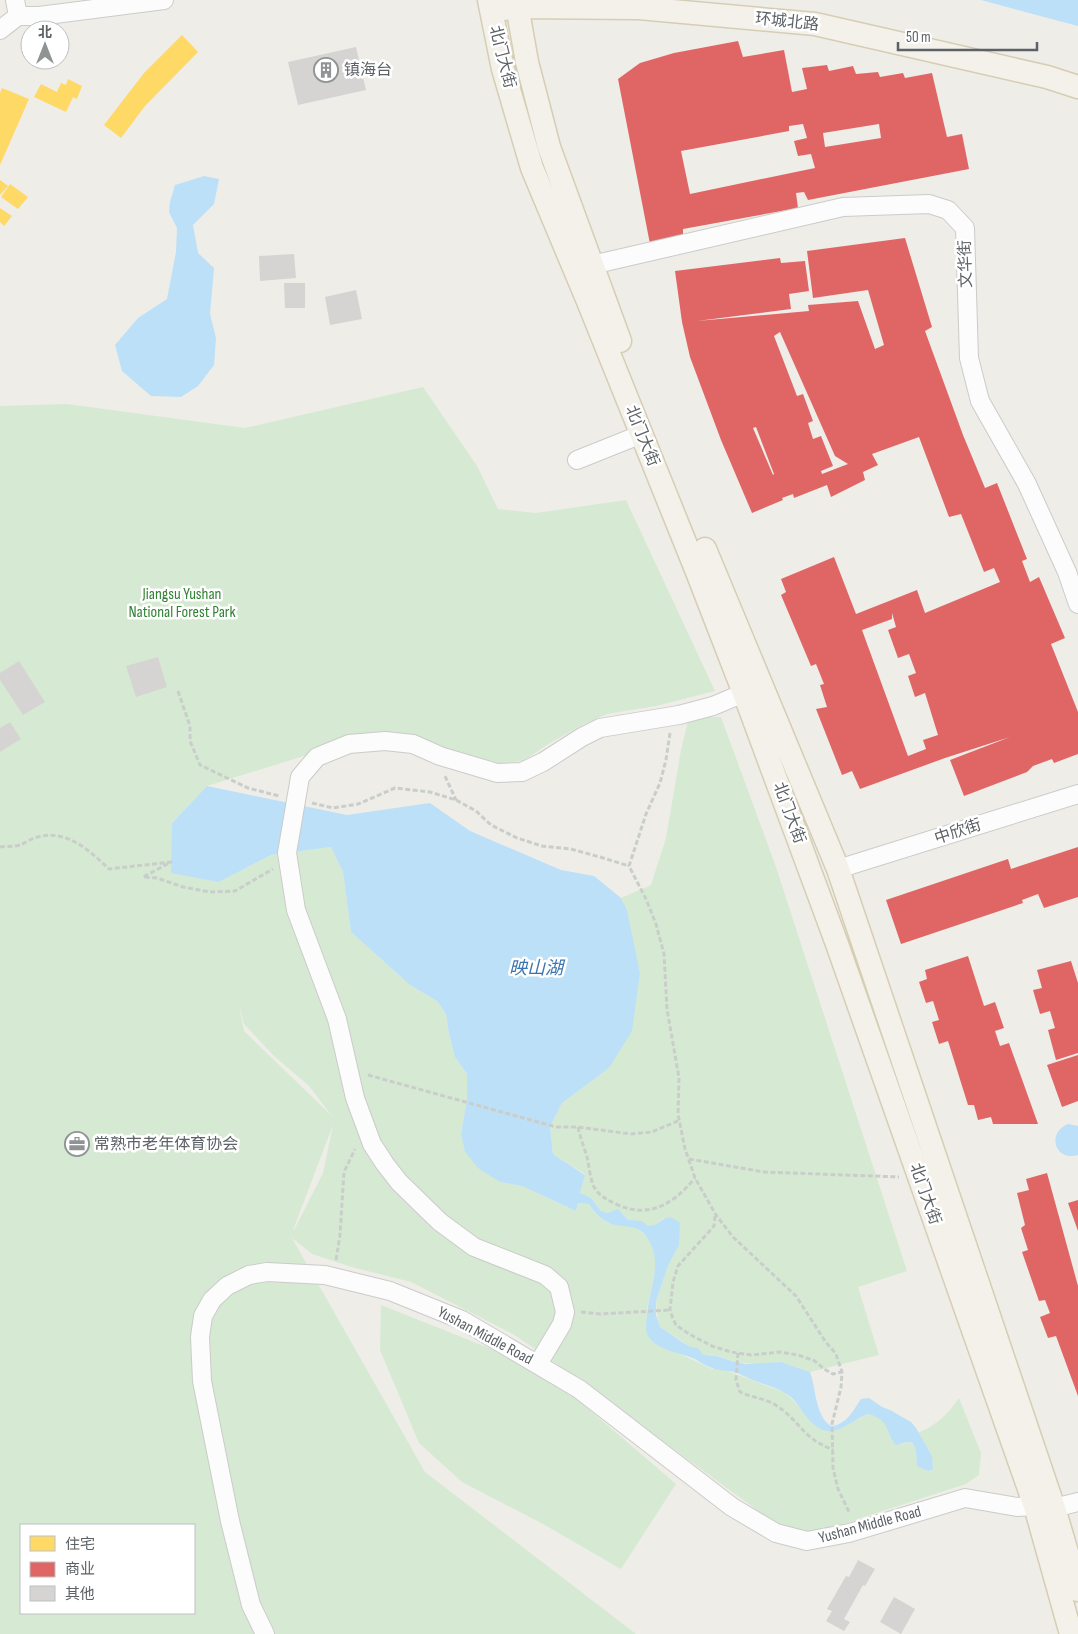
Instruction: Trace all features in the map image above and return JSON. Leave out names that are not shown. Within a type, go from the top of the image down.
[{"type":"main road","name":"环城北路","points":[[713,0],[818,14],[1053,64],[1078,72]]},
{"type":"main road","name":"环城北路","points":[[490,5],[516,3],[639,8],[815,24],[1047,77],[1078,87]]},
{"type":"main road","name":"北门大街","points":[[516,3],[527,62],[549,147],[629,365],[838,870],[1045,1507],[1070,1634]]},
{"type":"main road","name":"北门大街","points":[[490,5],[504,68],[532,168],[642,434],[744,693],[837,944],[920,1178],[1078,1590]]},
{"type":"street","points":[[0,30],[16,8],[164,0]]},
{"type":"street","name":"文华街","points":[[592,265],[843,207],[930,204],[948,210],[965,228],[969,358],[980,401],[1027,484],[1067,572],[1078,604]]},
{"type":"street","points":[[577,460],[642,434]]},
{"type":"street","points":[[538,1364],[562,1324],[565,1312],[559,1287],[546,1275],[474,1247],[440,1222],[399,1182],[384,1164],[372,1144],[355,1098],[337,1019],[296,910],[287,853],[300,776],[317,757],[349,744],[385,741],[413,744],[440,756],[497,774],[522,772],[600,728],[679,715],[713,706],[744,693]]},
{"type":"street","name":"中欣街","points":[[838,870],[1078,794]]},
{"type":"street","name":"Yushan Middle Road","points":[[265,1634],[251,1605],[230,1521],[202,1381],[200,1337],[203,1316],[212,1300],[227,1286],[249,1275],[268,1272],[325,1275],[390,1291],[462,1320],[579,1389],[732,1507],[776,1533],[807,1541],[857,1531],[965,1498],[1017,1507],[1045,1507],[1078,1502]]},
{"type":"path","points":[[178,691],[190,726],[190,741],[200,764],[248,788],[332,808],[358,804],[394,788],[430,792],[456,800],[476,811],[491,825],[517,838],[542,846],[586,853],[629,866]]},
{"type":"path","points":[[679,715],[669,736],[666,760],[660,783],[646,814],[629,866],[653,916],[664,954],[667,1009],[678,1078],[680,1120],[688,1159],[695,1178],[716,1215],[733,1237],[796,1296],[825,1341],[836,1354],[842,1372],[832,1424],[834,1478],[857,1531]]},
{"type":"path","points":[[0,847],[19,845],[37,837],[51,835],[68,838],[83,846],[109,869],[171,862],[143,876],[210,892],[235,891],[288,860]]},
{"type":"path","points":[[348,1069],[556,1127],[578,1127],[631,1134],[652,1132],[680,1120]]},
{"type":"path","points":[[337,1278],[336,1260],[340,1235],[344,1172],[365,1126]]},
{"type":"path","points":[[578,1127],[594,1186],[602,1198],[631,1210],[648,1210],[665,1206],[675,1199],[695,1178]]},
{"type":"path","points":[[688,1159],[764,1172],[920,1178]]},
{"type":"path","points":[[716,1215],[714,1226],[678,1266],[673,1282],[670,1310],[676,1325],[688,1334],[712,1346],[738,1354],[789,1353],[814,1360],[833,1374],[842,1372]]},
{"type":"path","points":[[564,1307],[581,1312],[600,1314],[670,1310]]},
{"type":"path","points":[[738,1354],[736,1380],[740,1392],[748,1397],[775,1404],[789,1414],[810,1437],[833,1450]]},
{"type":"green space","name":"Jiangsu Yushan National Forest Park","points":[[423,387],[477,466],[498,509],[536,513],[626,500],[715,691],[656,706],[607,714],[584,724],[550,743],[523,761],[490,764],[375,734],[207,786],[172,823],[219,882],[271,855],[331,847],[343,872],[351,932],[410,985],[437,1001],[446,1014],[455,1057],[467,1074],[467,1100],[461,1132],[500,1182],[522,1186],[576,1211],[578,1203],[589,1204],[598,1216],[606,1221],[615,1225],[637,1228],[645,1235],[651,1243],[655,1261],[655,1271],[647,1310],[676,1352],[712,1369],[725,1370],[786,1393],[819,1428],[845,1426],[869,1414],[879,1418],[885,1424],[893,1442],[902,1444],[907,1442],[914,1446],[916,1458],[932,1456],[918,1433],[941,1418],[959,1398],[981,1453],[979,1475],[966,1484],[818,1532],[803,1534],[776,1524],[567,1371],[513,1334],[411,1282],[355,1268],[312,1254],[292,1238],[425,1472],[636,1634],[0,1634],[0,406],[67,404],[245,428]],"holes":[[[239,1004],[244,1024],[273,1055],[309,1086],[332,1116],[244,1031]],[[333,1125],[323,1173],[293,1230]]]},
{"type":"green space","points":[[689,717],[721,717],[776,867],[907,1271],[858,1287],[879,1355],[810,1372],[781,1362],[756,1364],[737,1362],[716,1356],[710,1357],[703,1354],[698,1348],[691,1347],[660,1327],[656,1301],[668,1266],[679,1245],[664,1218],[652,1226],[648,1226],[628,1220],[623,1214],[601,1211],[591,1198],[580,1194],[585,1174],[553,1154],[550,1127],[562,1103],[609,1068],[635,1002],[640,973],[621,898],[651,885],[666,838],[681,750]]},
{"type":"green space","points":[[381,1305],[489,1348],[571,1394],[676,1484],[621,1569],[543,1524],[462,1482],[419,1443],[380,1350]]},
{"type":"water","points":[[981,0],[1078,0],[1078,26]]},
{"type":"water","points":[[204,176],[219,179],[214,204],[193,225],[198,253],[214,268],[210,314],[216,338],[214,365],[198,386],[181,397],[151,396],[122,371],[115,345],[138,318],[167,299],[176,252],[177,228],[169,212],[175,185]]},
{"type":"water","name":"映山湖","points":[[207,786],[347,815],[430,803],[470,831],[561,870],[594,876],[621,898],[627,910],[640,973],[632,1031],[609,1068],[562,1103],[550,1127],[553,1154],[585,1175],[580,1193],[591,1198],[601,1211],[607,1213],[618,1209],[628,1220],[642,1221],[648,1226],[667,1218],[675,1219],[680,1223],[679,1245],[668,1266],[656,1301],[656,1315],[660,1327],[682,1342],[691,1347],[698,1348],[703,1354],[709,1356],[746,1364],[781,1362],[810,1372],[819,1409],[822,1416],[831,1426],[846,1420],[861,1399],[869,1398],[911,1422],[932,1456],[933,1469],[928,1471],[917,1466],[916,1451],[913,1445],[908,1442],[896,1445],[884,1424],[876,1417],[869,1414],[838,1430],[828,1431],[821,1429],[810,1421],[792,1398],[782,1391],[736,1372],[717,1370],[695,1359],[663,1348],[652,1341],[647,1334],[646,1324],[654,1278],[655,1258],[653,1248],[645,1234],[637,1229],[607,1222],[589,1204],[578,1203],[576,1211],[522,1186],[500,1182],[478,1168],[465,1152],[461,1133],[467,1100],[467,1074],[455,1057],[446,1014],[437,1001],[410,985],[351,932],[343,872],[331,847],[271,855],[219,882],[171,873],[172,823]]},
{"type":"water","points":[[1068,1124],[1078,1126],[1078,1155],[1070,1156],[1064,1154],[1056,1146],[1057,1134],[1061,1128]]},
{"type":"building: 住宅","points":[[182,35],[198,52],[145,106],[121,138],[104,125],[144,73]]},
{"type":"building: 住宅","points":[[68,79],[82,86],[77,99],[73,97],[66,112],[34,97],[41,84],[57,92],[61,83],[66,85]]},
{"type":"building: 住宅","points":[[2,88],[29,99],[0,165],[0,93]]},
{"type":"building: 住宅","points":[[0,180],[8,186],[0,195]]},
{"type":"building: 住宅","points":[[10,184],[28,197],[18,209],[1,197]]},
{"type":"building: 住宅","points":[[0,208],[12,216],[4,226],[0,222]]},
{"type":"building: 商业","points":[[738,41],[743,57],[784,50],[792,92],[807,89],[802,68],[827,65],[829,71],[853,66],[856,74],[878,72],[880,77],[903,73],[905,78],[932,73],[947,137],[962,134],[969,169],[808,200],[804,192],[796,193],[798,208],[683,229],[683,238],[650,244],[618,79],[640,63],[674,53]],"holes":[[[803,124],[807,138],[794,141],[798,156],[811,154],[815,168],[690,194],[681,151],[789,131],[789,126]],[[879,124],[881,138],[825,147],[823,133]]]},
{"type":"building: 商业","points":[[905,238],[932,327],[925,331],[963,435],[985,488],[997,483],[1027,559],[1022,561],[1030,582],[1039,577],[1065,638],[1051,644],[1078,712],[1078,754],[1054,763],[1052,759],[1033,766],[1027,772],[964,796],[950,760],[1010,737],[860,789],[852,771],[842,775],[816,709],[827,707],[820,685],[824,684],[816,664],[811,666],[781,595],[786,592],[781,579],[834,557],[856,614],[917,590],[925,613],[1000,582],[994,568],[984,572],[961,514],[949,517],[919,437],[872,454],[878,465],[863,472],[865,480],[831,497],[827,485],[794,498],[793,494],[782,498],[783,500],[752,513],[721,440],[690,357],[682,322],[675,271],[780,258],[781,263],[805,261],[809,291],[789,294],[791,309],[697,321],[809,311],[808,305],[858,301],[875,349],[884,345],[868,290],[813,298],[807,251]],"holes":[[[780,332],[835,456],[848,464],[822,474],[821,471],[833,466],[821,436],[813,439],[808,423],[813,421],[803,394],[797,396],[774,336]],[[756,427],[773,475],[753,428]],[[892,613],[896,627],[888,630],[898,658],[909,654],[916,673],[908,676],[915,697],[925,693],[938,735],[923,740],[926,749],[908,756],[862,630],[892,619]]]},
{"type":"building: 商业","points":[[1078,847],[1078,897],[1044,908],[1038,894],[1022,900],[1023,903],[901,944],[886,900],[1008,859],[1011,869]]},
{"type":"building: 商业","points":[[968,956],[984,1006],[995,1002],[1004,1028],[995,1031],[1000,1046],[1009,1043],[1038,1124],[993,1124],[991,1117],[978,1120],[974,1105],[968,1105],[948,1041],[939,1044],[932,1022],[939,1020],[933,1001],[926,1003],[919,982],[927,979],[925,970]]},
{"type":"building: 商业","points":[[1071,961],[1078,983],[1078,1053],[1056,1060],[1048,1030],[1055,1028],[1050,1011],[1040,1014],[1033,990],[1042,988],[1037,970]]},
{"type":"building: 商业","points":[[1078,1055],[1078,1101],[1062,1107],[1047,1065]]},
{"type":"building: 商业","points":[[1047,1173],[1078,1286],[1078,1396],[1056,1336],[1048,1338],[1040,1317],[1050,1313],[1045,1300],[1039,1301],[1022,1252],[1028,1250],[1021,1228],[1025,1225],[1017,1193],[1029,1190],[1026,1179]]},
{"type":"building: 商业","points":[[1078,1200],[1078,1231],[1068,1203]]},
{"type":"building: 其他","name":"镇海台","points":[[356,47],[366,90],[298,105],[288,62]]},
{"type":"building: 其他","points":[[294,254],[296,278],[260,281],[259,256]]},
{"type":"building: 其他","points":[[284,283],[305,283],[305,308],[285,308]]},
{"type":"building: 其他","points":[[356,290],[362,319],[330,325],[325,297]]},
{"type":"building: 其他","points":[[158,657],[167,687],[136,697],[126,666]]},
{"type":"building: 其他","points":[[19,661],[45,702],[23,715],[0,680],[0,673]]},
{"type":"building: 其他","points":[[10,722],[21,739],[0,752],[0,728]]},
{"type":"building: 其他","points":[[858,1560],[875,1569],[865,1586],[863,1585],[844,1619],[850,1622],[844,1631],[826,1621],[832,1611],[827,1609],[846,1576],[849,1577]]},
{"type":"building: 其他","points":[[894,1597],[915,1609],[901,1634],[880,1622]]},
{"type":"place","name":"镇海台","points":[[326,70]]},
{"type":"place","name":"常熟市老年体育协会","points":[[77,1144]]}]
